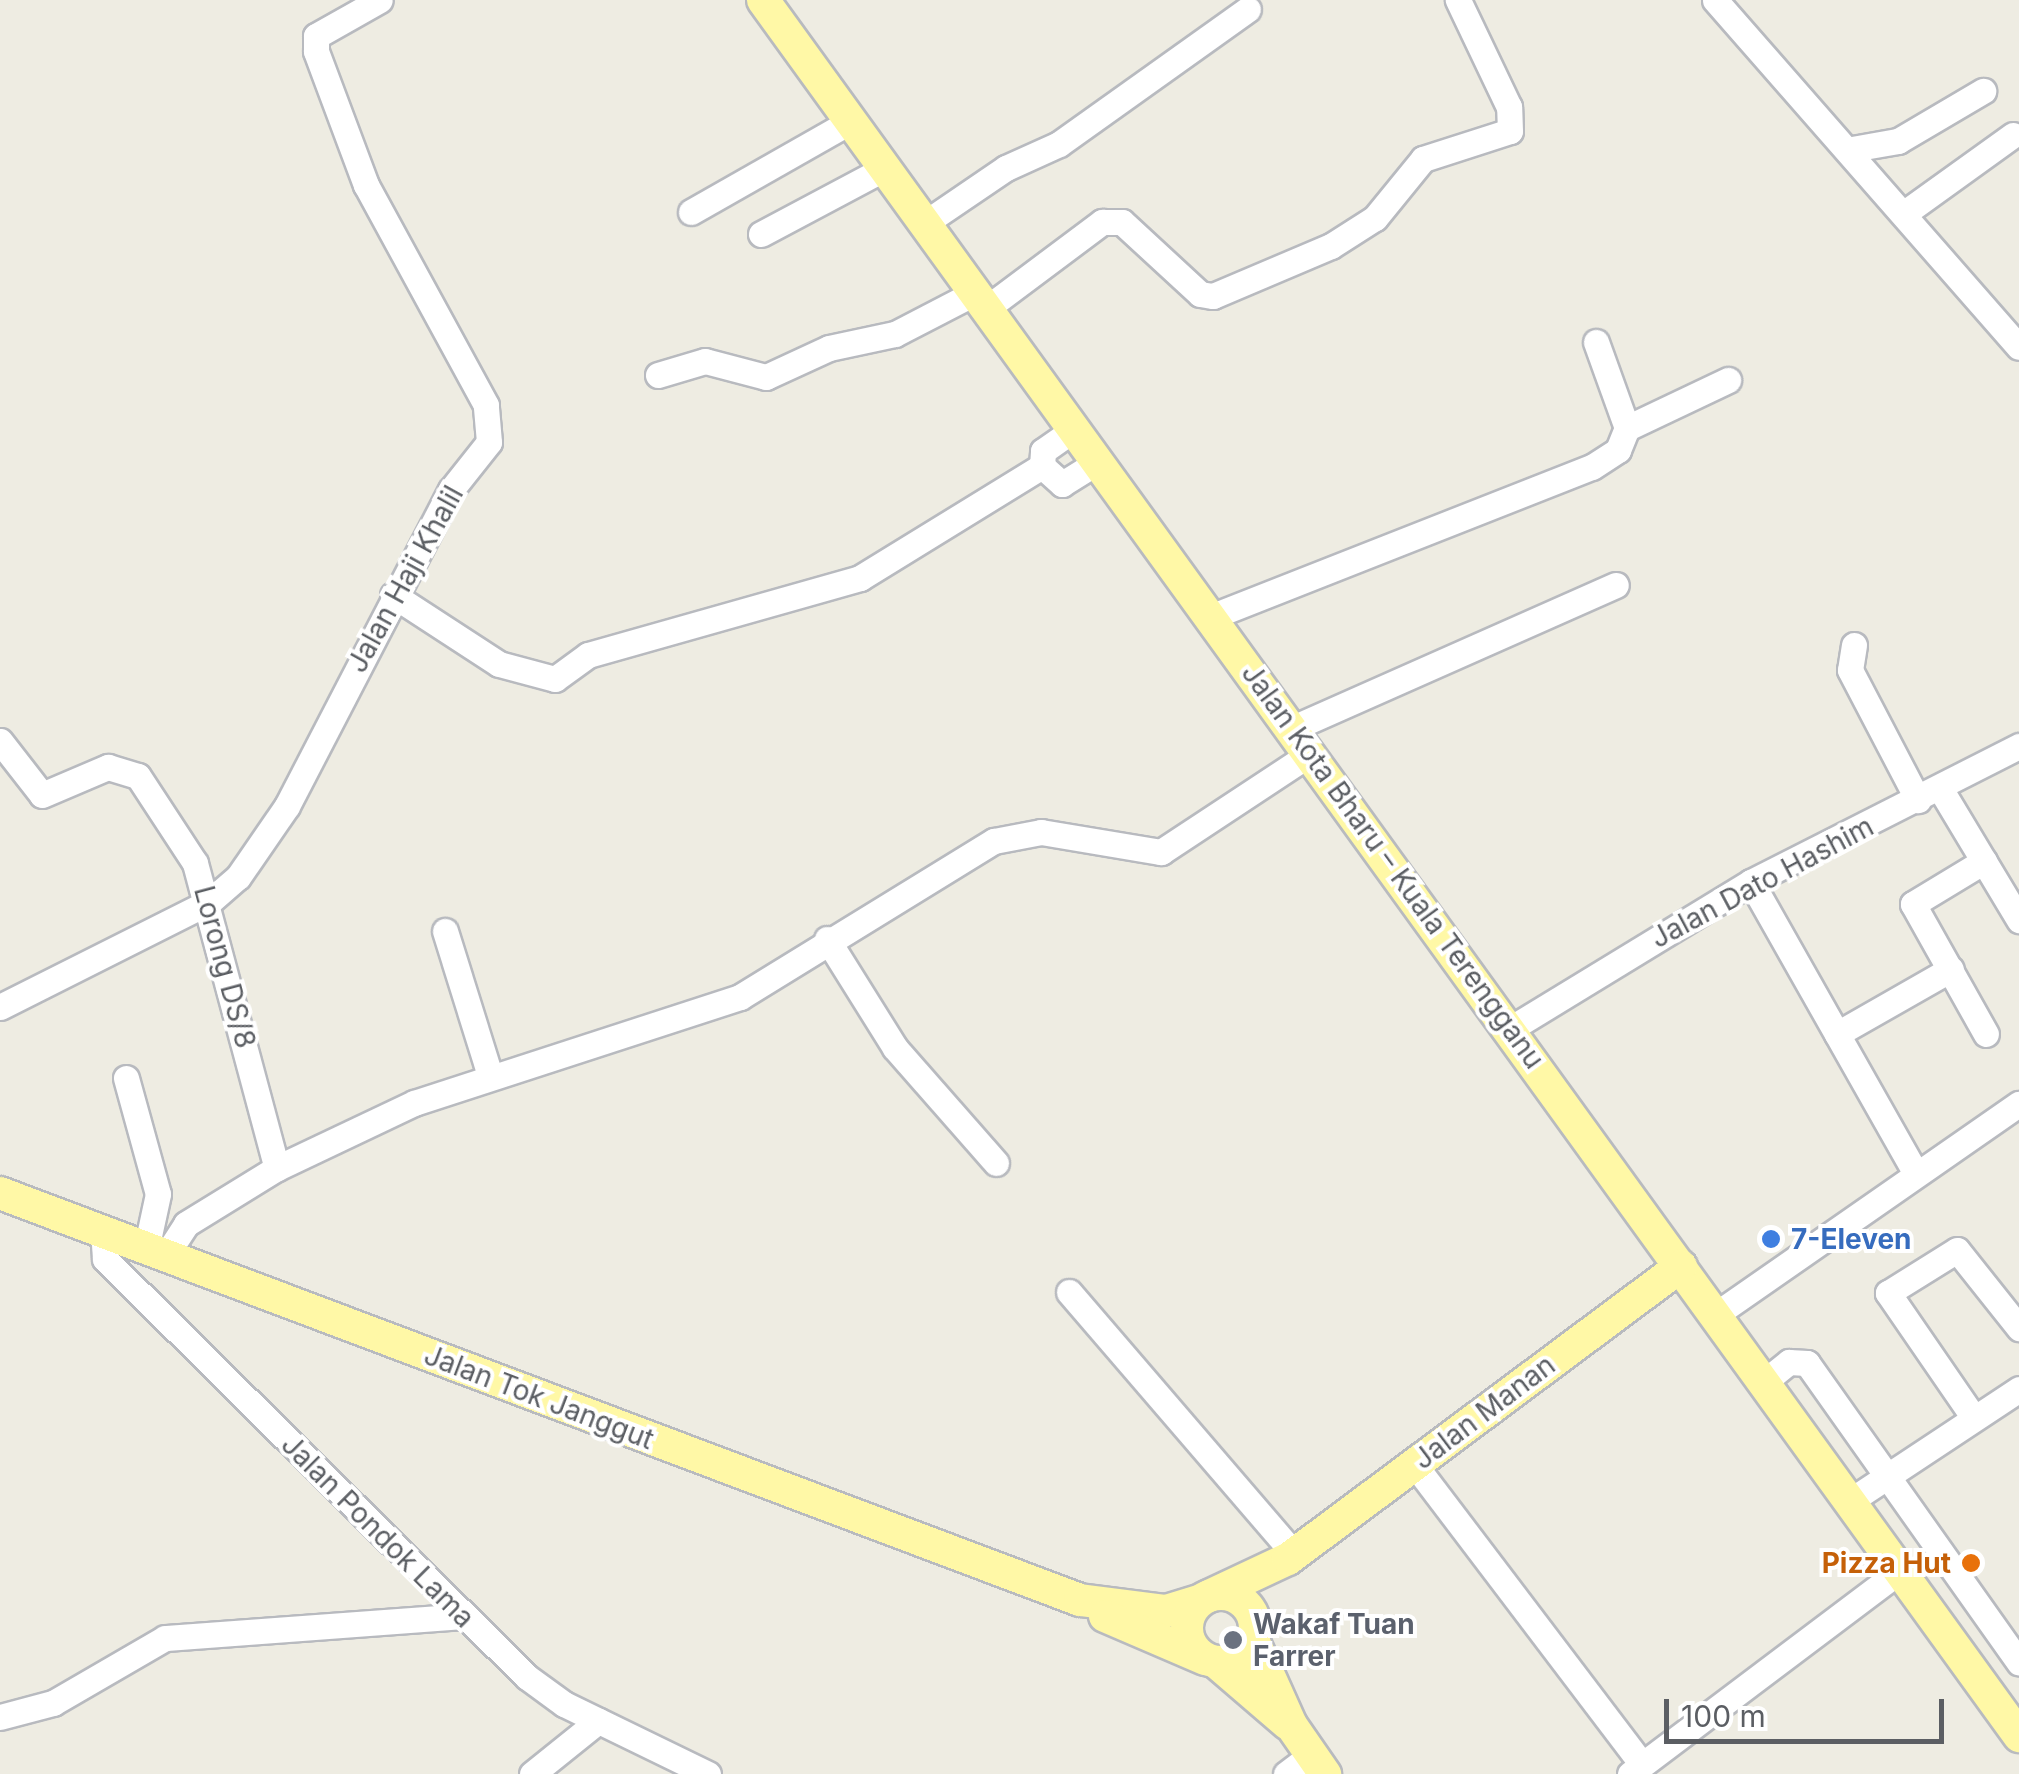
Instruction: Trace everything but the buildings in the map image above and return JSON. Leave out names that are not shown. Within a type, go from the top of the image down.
[{"type":"main road","name":"Jalan Kota Bharu – Kuala Terengganu","points":[[763,0],[2017,1728]]},
{"type":"main road","name":"Jalan Tok Janggut","points":[[0,1193],[1080,1600],[1210,1660],[1291,1726]]},
{"type":"main road","name":"Jalan Manan","points":[[1204,1598],[1291,1557],[1680,1266]]},
{"type":"main road","name":"Jalan Manan","points":[[1254,1634],[1291,1557]]},
{"type":"main road","name":"Jalan Tok Janggut","points":[[1080,1600],[1166,1611],[1204,1598]]},
{"type":"main road","points":[[1254,1634],[1239,1658],[1210,1660],[1186,1630],[1204,1598],[1240,1600],[1254,1634],[1308,1768]]},
{"type":"street","name":"Jalan Haji Khalil","points":[[210,902],[288,806],[450,490],[484,455],[490,425],[366,186],[316,50],[316,36],[380,0]]},
{"type":"street","points":[[658,375],[705,362],[766,377],[830,348],[894,334],[982,300],[1102,222],[1122,222],[1200,294],[1213,296],[1360,227],[1422,159],[1510,131],[1510,107],[1458,0]]},
{"type":"street","points":[[1715,0],[1852,149],[2019,346]]},
{"type":"street","points":[[925,223],[1006,168],[1059,144],[1248,8]]},
{"type":"street","points":[[1852,149],[1898,141],[1983,91]]},
{"type":"street","points":[[691,212],[850,121]]},
{"type":"street","points":[[1906,212],[2013,135]]},
{"type":"street","points":[[760,234],[886,168]]},
{"type":"street","points":[[1213,616],[1592,467],[1618,450],[1627,428],[1596,342]]},
{"type":"street","points":[[1627,428],[1728,380]]},
{"type":"street","points":[[1042,466],[1044,451],[1075,429]]},
{"type":"street","points":[[1042,466],[1062,484],[1099,460]]},
{"type":"street","points":[[393,595],[499,664],[555,678],[588,656],[860,578],[1042,466]]},
{"type":"street","points":[[157,1249],[186,1224],[277,1168],[490,1072],[718,1007],[827,939],[1016,834],[1173,848],[1302,741],[1616,585]]},
{"type":"street","points":[[1854,645],[1850,670],[1930,795],[1984,861],[2019,920]]},
{"type":"street","name":"Lorong DS/8","points":[[0,740],[42,795],[108,767],[138,776],[196,864],[210,902],[277,1168]]},
{"type":"street","name":"Jalan Dato Hashim","points":[[1510,1030],[1751,882],[1930,795],[2019,746]]},
{"type":"street","points":[[1984,861],[1913,904],[1986,1034]]},
{"type":"street","points":[[1751,882],[1916,1174]]},
{"type":"street","points":[[0,1007],[210,902]]},
{"type":"street","points":[[445,931],[490,1072]]},
{"type":"street","points":[[827,939],[894,1048],[996,1162]]},
{"type":"street","points":[[1837,1034],[1951,969]]},
{"type":"street","points":[[126,1078],[158,1194],[157,1249]]},
{"type":"street","points":[[1715,1315],[2019,1104]]},
{"type":"street","name":"Jalan Pondok Lama","points":[[103,1230],[105,1259],[528,1677],[598,1721],[708,1774]]},
{"type":"street","points":[[1974,1418],[1888,1293],[1957,1250],[2019,1328]]},
{"type":"street","points":[[1069,1292],[1291,1557]]},
{"type":"street","points":[[1764,1382],[1789,1362],[1807,1362],[2019,1662]]},
{"type":"street","points":[[1850,1501],[2019,1389]]},
{"type":"street","points":[[1414,1464],[1636,1769],[1901,1570]]},
{"type":"street","points":[[1950,1639],[1985,1613]]},
{"type":"street","points":[[0,1717],[53,1703],[164,1638],[464,1616]]},
{"type":"street","points":[[532,1774],[598,1721]]},
{"type":"place","name":"7-Eleven","points":[[1771,1239]]},
{"type":"place","name":"Pizza Hut","points":[[1971,1563]]},
{"type":"place","name":"Wakaf Tuan Farrer","points":[[1233,1640]]}]
